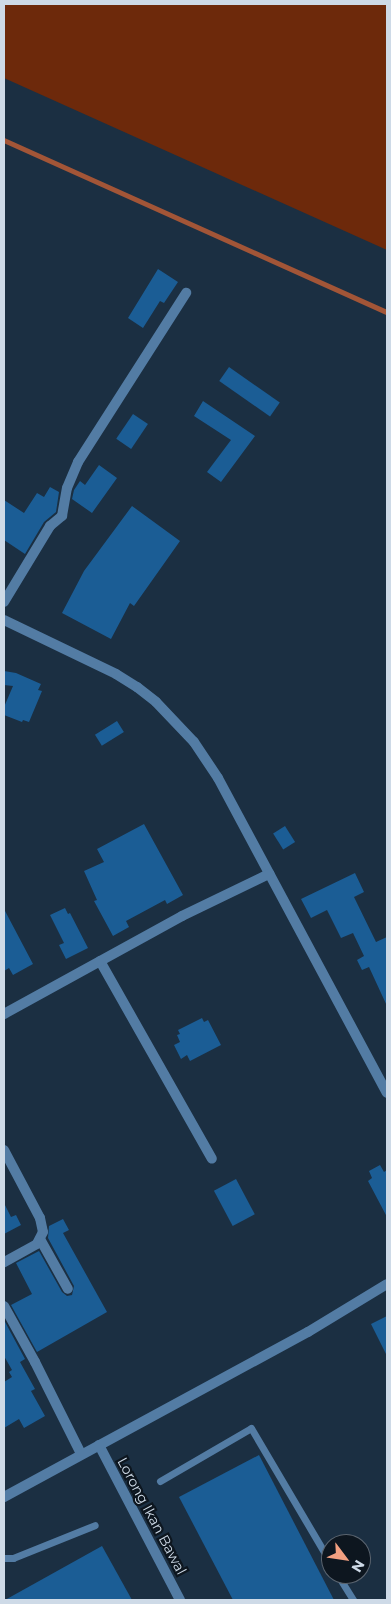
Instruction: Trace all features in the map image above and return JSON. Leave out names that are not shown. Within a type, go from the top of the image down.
[{"type":"street","points":[[4,602],[50,526],[62,516],[67,488],[78,462],[186,293]]},
{"type":"street","points":[[4,620],[116,674],[156,702],[194,742],[213,771],[387,1093]]},
{"type":"street","points":[[4,1014],[182,916],[269,874]]},
{"type":"street","points":[[100,961],[212,1159]]},
{"type":"street","points":[[4,1150],[40,1218],[43,1232],[36,1244],[4,1262]]},
{"type":"street","points":[[40,1239],[68,1288]]},
{"type":"street","points":[[4,1497],[308,1332],[387,1284]]},
{"type":"street","points":[[4,1306],[35,1362],[81,1454]]},
{"type":"street","name":"Lorong Ikan Bawal","points":[[98,1445],[180,1600]]},
{"type":"lane","points":[[160,1481],[251,1428],[321,1547]]},
{"type":"lane","points":[[4,1558],[13,1558],[95,1525]]},
{"type":"lane","points":[[343,1584],[353,1600]]},
{"type":"shaded area","points":[[4,4],[387,4],[387,250],[4,78]]},
{"type":"building","points":[[158,269],[178,282],[164,303],[160,301],[143,328],[128,318]]},
{"type":"building","points":[[229,367],[280,403],[270,416],[219,381]]},
{"type":"building","points":[[203,401],[255,436],[221,482],[207,472],[231,440],[194,416]]},
{"type":"building","points":[[133,414],[148,424],[131,449],[116,439]]},
{"type":"building","points":[[99,465],[117,478],[92,513],[72,499],[74,490],[80,481],[85,485]]},
{"type":"building","points":[[50,487],[59,492],[56,512],[44,522],[25,554],[4,540],[4,500],[24,513],[37,493],[44,497]]},
{"type":"building","points":[[132,506],[180,541],[134,606],[130,603],[111,639],[62,613],[84,571]]},
{"type":"building","points":[[4,671],[16,673],[41,684],[38,690],[42,691],[29,722],[23,720],[22,722],[4,715],[4,707],[13,686],[4,685]]},
{"type":"building","points":[[117,721],[124,732],[102,746],[95,735]]},
{"type":"building","points":[[144,824],[183,895],[167,904],[165,900],[126,921],[129,927],[113,936],[94,901],[97,900],[84,871],[104,862],[97,849]]},
{"type":"building","points":[[285,826],[295,842],[283,850],[273,833]]},
{"type":"building","points":[[355,873],[364,892],[354,897],[376,942],[387,937],[387,1006],[369,967],[362,970],[357,960],[364,956],[353,933],[341,938],[327,910],[311,918],[301,899]]},
{"type":"building","points":[[65,908],[68,914],[70,913],[88,948],[66,959],[59,945],[64,943],[50,915]]},
{"type":"building","points":[[4,909],[33,964],[13,975],[9,968],[4,971]]},
{"type":"building","points":[[202,1018],[204,1022],[208,1020],[221,1045],[190,1061],[187,1055],[181,1059],[174,1045],[180,1042],[177,1035],[180,1034],[178,1030]]},
{"type":"building","points":[[380,1165],[384,1172],[387,1170],[387,1217],[368,1181],[372,1178],[369,1171]]},
{"type":"building","points":[[236,1179],[255,1214],[233,1226],[214,1191]]},
{"type":"building","points":[[4,1203],[11,1217],[16,1215],[21,1225],[4,1234]]},
{"type":"building","points":[[63,1219],[69,1230],[63,1233],[107,1312],[37,1352],[11,1305],[32,1294],[16,1263],[39,1251],[62,1292],[67,1296],[72,1295],[74,1286],[48,1238],[49,1226]]},
{"type":"building","points":[[387,1316],[387,1356],[371,1324]]},
{"type":"building","points":[[4,1320],[25,1359],[20,1362],[35,1389],[31,1391],[45,1416],[24,1428],[19,1419],[4,1428],[4,1382],[12,1377],[9,1372],[12,1370],[4,1356]]},
{"type":"building","points":[[259,1455],[321,1575],[321,1584],[326,1584],[334,1600],[233,1600],[179,1497]]},
{"type":"building","points":[[102,1546],[132,1600],[5,1600]]},
{"type":"waterway","points":[[4,140],[387,312]]}]
